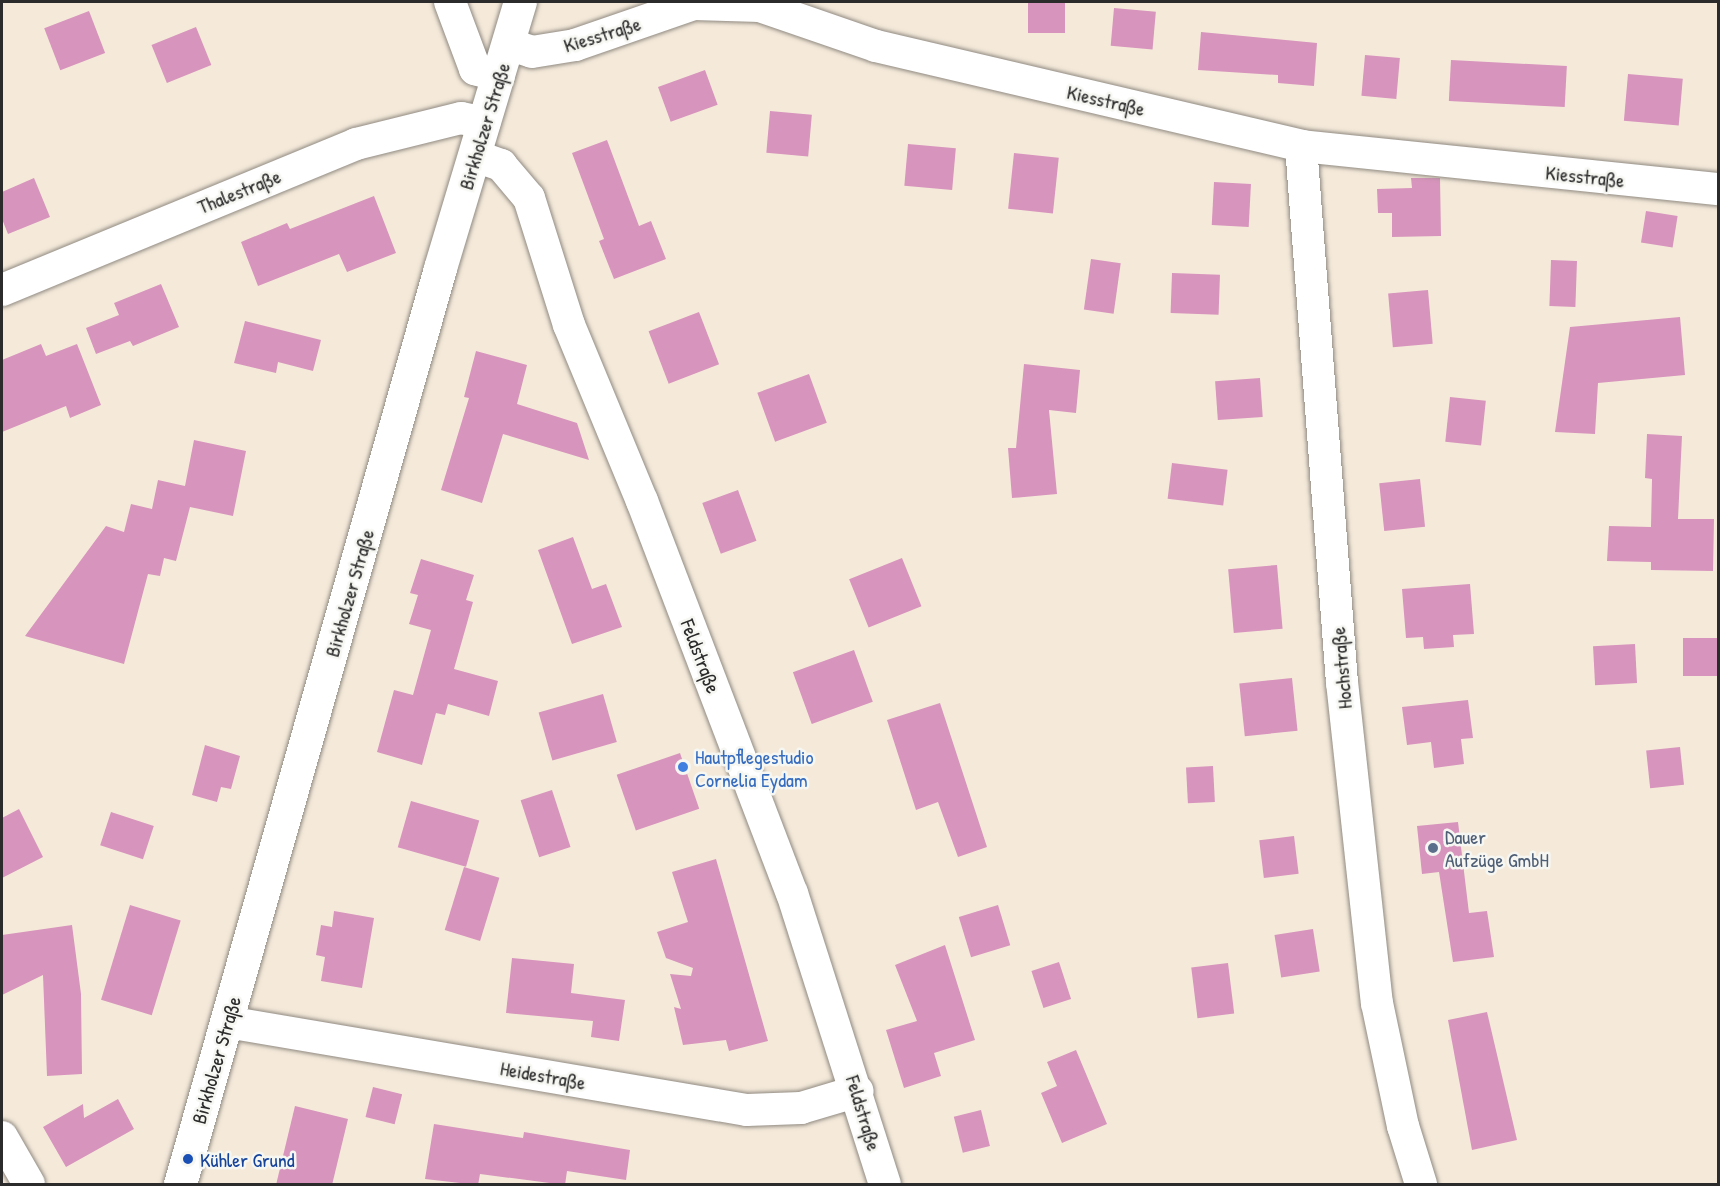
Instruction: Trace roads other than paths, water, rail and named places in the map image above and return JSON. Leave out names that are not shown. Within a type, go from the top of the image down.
[{"type":"street","points":[[450,2],[475,69],[499,76]]},
{"type":"street","name":"Birkholzer Straße","points":[[180,1185],[520,2]]},
{"type":"street","name":"Kiesstraße","points":[[508,44],[532,52],[575,45],[694,4],[760,6],[876,45],[1301,146],[1719,189]]},
{"type":"street","name":"Thalestraße","points":[[2,290],[356,144],[461,118],[484,123]]},
{"type":"street","name":"Hochstraße","points":[[1301,146],[1342,682],[1377,1003],[1402,1126],[1421,1185]]},
{"type":"street","name":"Feldstraße","points":[[475,156],[501,165],[529,198],[569,325],[642,501],[792,893],[858,1091],[885,1185]]},
{"type":"street","name":"Heidestraße","points":[[227,1022],[747,1110],[801,1108],[858,1091]]},
{"type":"street","points":[[2,1137],[29,1185]]},
{"type":"place","name":"Hautpflegestudio Cornelia Eydam","points":[[683,767]]},
{"type":"place","name":"Dauer Aufzüge GmbH","points":[[1433,848]]},
{"type":"place","name":"Kühler Grund","points":[[188,1159]]}]
